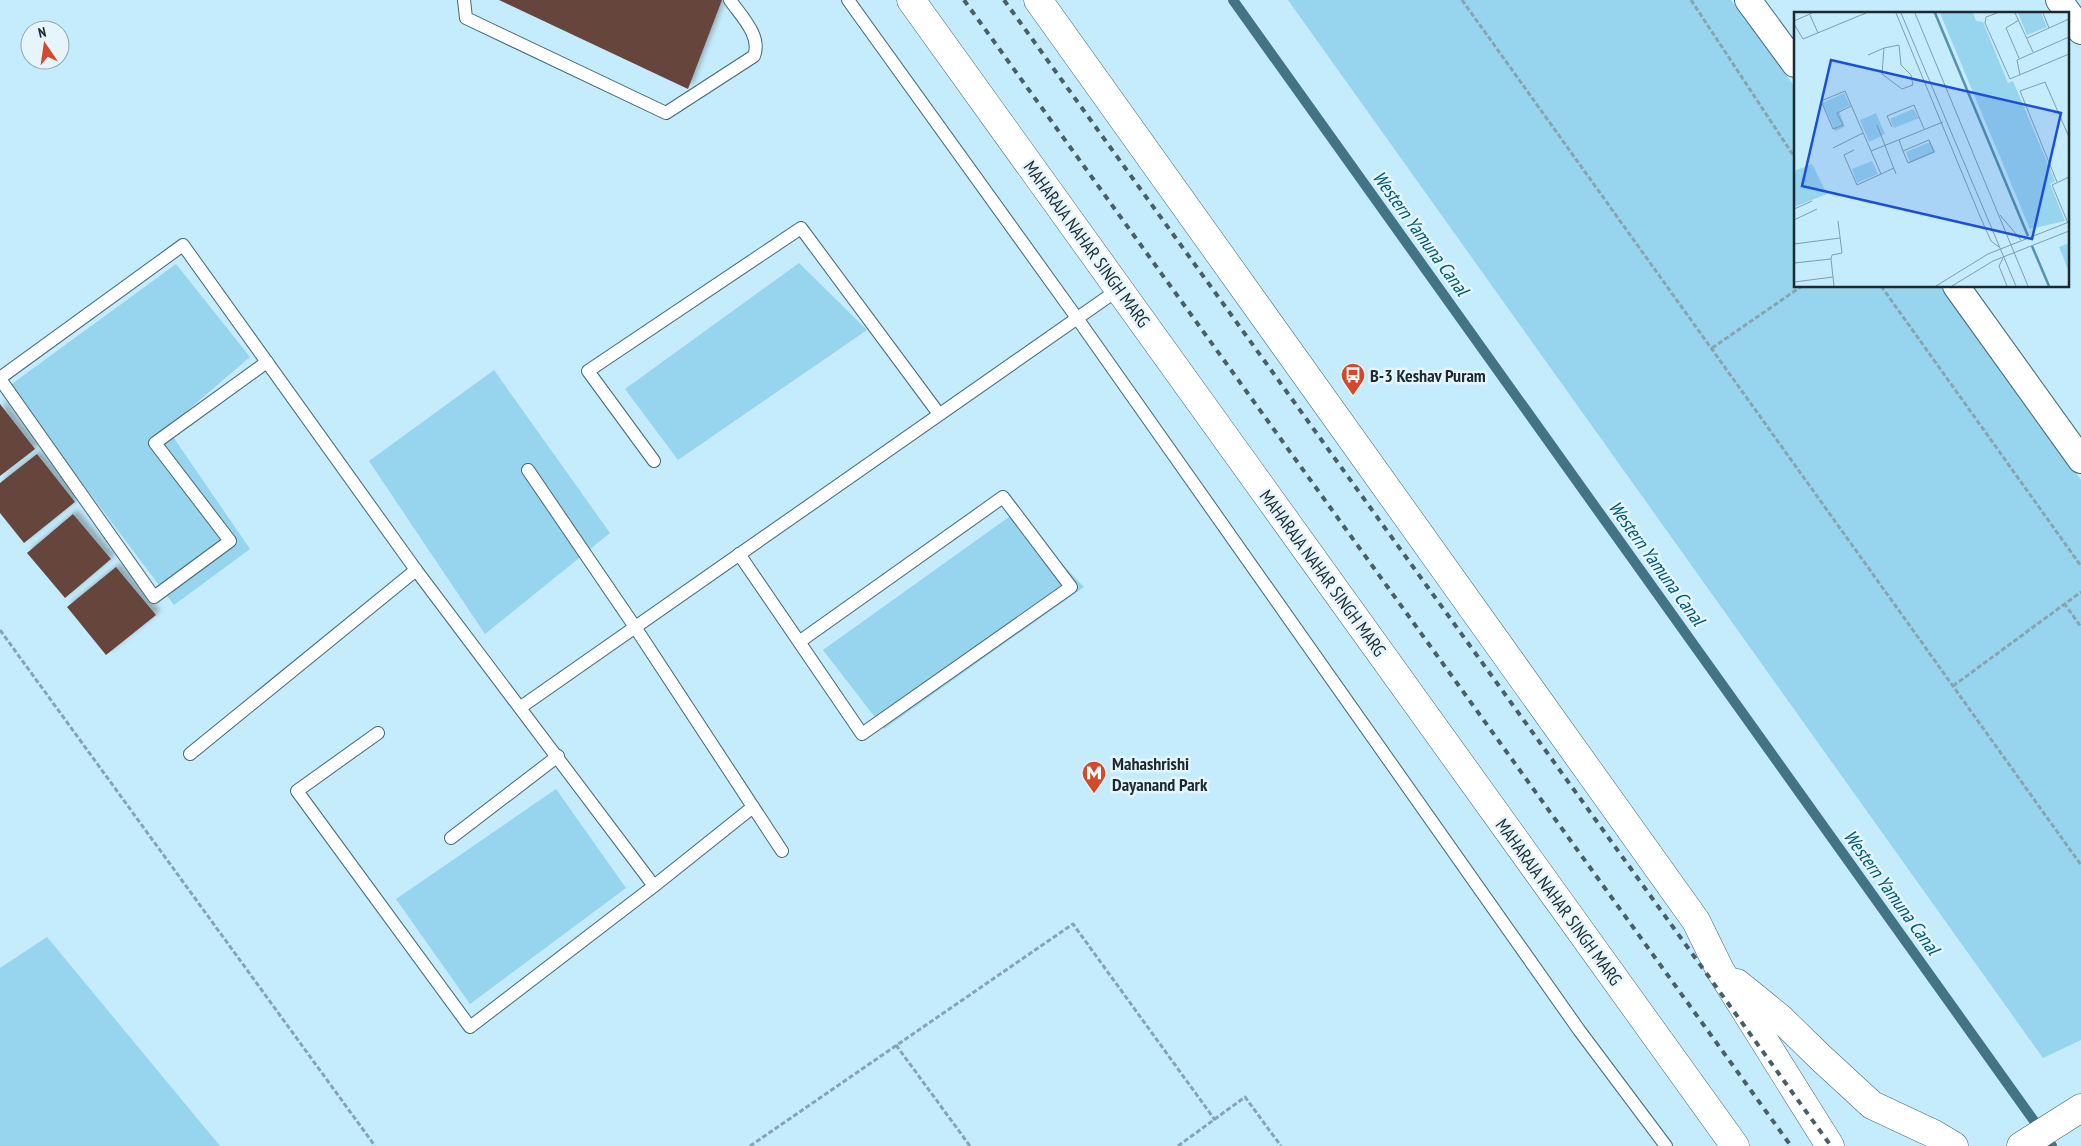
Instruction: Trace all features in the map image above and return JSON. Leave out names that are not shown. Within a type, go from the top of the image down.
[{"type":"main road","name":"MAHARAJA NAHAR SINGH MARG","points":[[911,0],[1735,1146]]},
{"type":"main road","points":[[1038,0],[1696,921],[1720,970],[1830,1146]]},
{"type":"main road","points":[[1720,970],[1780,1018],[1872,1105],[1934,1134],[1954,1146]]},
{"type":"main road","points":[[2021,1146],[2081,1108]]},
{"type":"street","points":[[1748,0],[1794,63]]},
{"type":"street","points":[[2059,0],[2068,12]]},
{"type":"street","points":[[2068,13],[2081,31]]},
{"type":"street","points":[[1957,288],[2081,460]]},
{"type":"lane","points":[[464,0],[466,18],[666,113],[754,56],[756,44],[754,34],[730,0]]},
{"type":"lane","points":[[848,0],[1077,318],[1579,1030],[1666,1146]]},
{"type":"lane","points":[[654,461],[588,370],[801,228],[939,414]]},
{"type":"lane","points":[[267,362],[155,444],[230,541],[154,597],[0,379],[182,245],[267,362],[416,570],[558,756],[654,886]]},
{"type":"lane","points":[[520,707],[1119,289]]},
{"type":"lane","points":[[528,470],[635,627],[782,852]]},
{"type":"lane","points":[[739,554],[799,642],[862,734],[1071,587],[1003,497],[799,642]]},
{"type":"lane","points":[[190,754],[416,570]]},
{"type":"lane","points":[[378,733],[297,791],[470,1027],[654,886],[753,807]]},
{"type":"lane","points":[[451,838],[558,756]]},
{"type":"path","points":[[1462,0],[2081,865]]},
{"type":"path","points":[[1691,0],[1794,156]]},
{"type":"path","points":[[1712,348],[1799,288]]},
{"type":"path","points":[[1882,288],[2081,566]]},
{"type":"path","points":[[1953,686],[2081,592]]},
{"type":"path","points":[[2064,603],[2081,626]]},
{"type":"path","points":[[0,630],[375,1146]]},
{"type":"path","points":[[750,1146],[1074,924],[1215,1120]]},
{"type":"path","points":[[896,1045],[970,1146]]},
{"type":"path","points":[[1178,1146],[1245,1098],[1281,1146]]},
{"type":"shaded area","points":[[1288,0],[1731,0],[1794,86],[1794,288],[1941,288],[2081,480],[2081,1040],[2043,1058]]},
{"type":"shaded area","points":[[799,263],[867,330],[678,460],[625,389]]},
{"type":"shaded area","points":[[176,264],[250,357],[167,428],[250,549],[174,605],[9,386]]},
{"type":"shaded area","points":[[494,370],[610,533],[485,634],[369,461]]},
{"type":"shaded area","points":[[1013,514],[1084,587],[884,729],[823,650]]},
{"type":"shaded area","points":[[556,789],[626,888],[470,1004],[396,899]]},
{"type":"shaded area","points":[[47,937],[220,1146],[0,1146],[0,968]]},
{"type":"building","points":[[499,0],[722,0],[688,89]]},
{"type":"building","points":[[0,404],[35,449],[0,476]]},
{"type":"building","points":[[37,454],[75,502],[24,543],[0,513],[0,483]]},
{"type":"building","points":[[73,514],[111,559],[65,598],[27,553]]},
{"type":"building","points":[[116,567],[156,615],[106,655],[67,607]]},
{"type":"waterway","name":"Western Yamuna Canal","points":[[1233,0],[2052,1146]]},
{"type":"railway","points":[[964,0],[1791,1146]]},
{"type":"railway","points":[[1004,0],[1831,1146]]},
{"type":"place","name":"B-3 Keshav Puram","points":[[1353,396]]},
{"type":"place","name":"Mahashrishi Dayanand Park","points":[[1094,794]]}]
